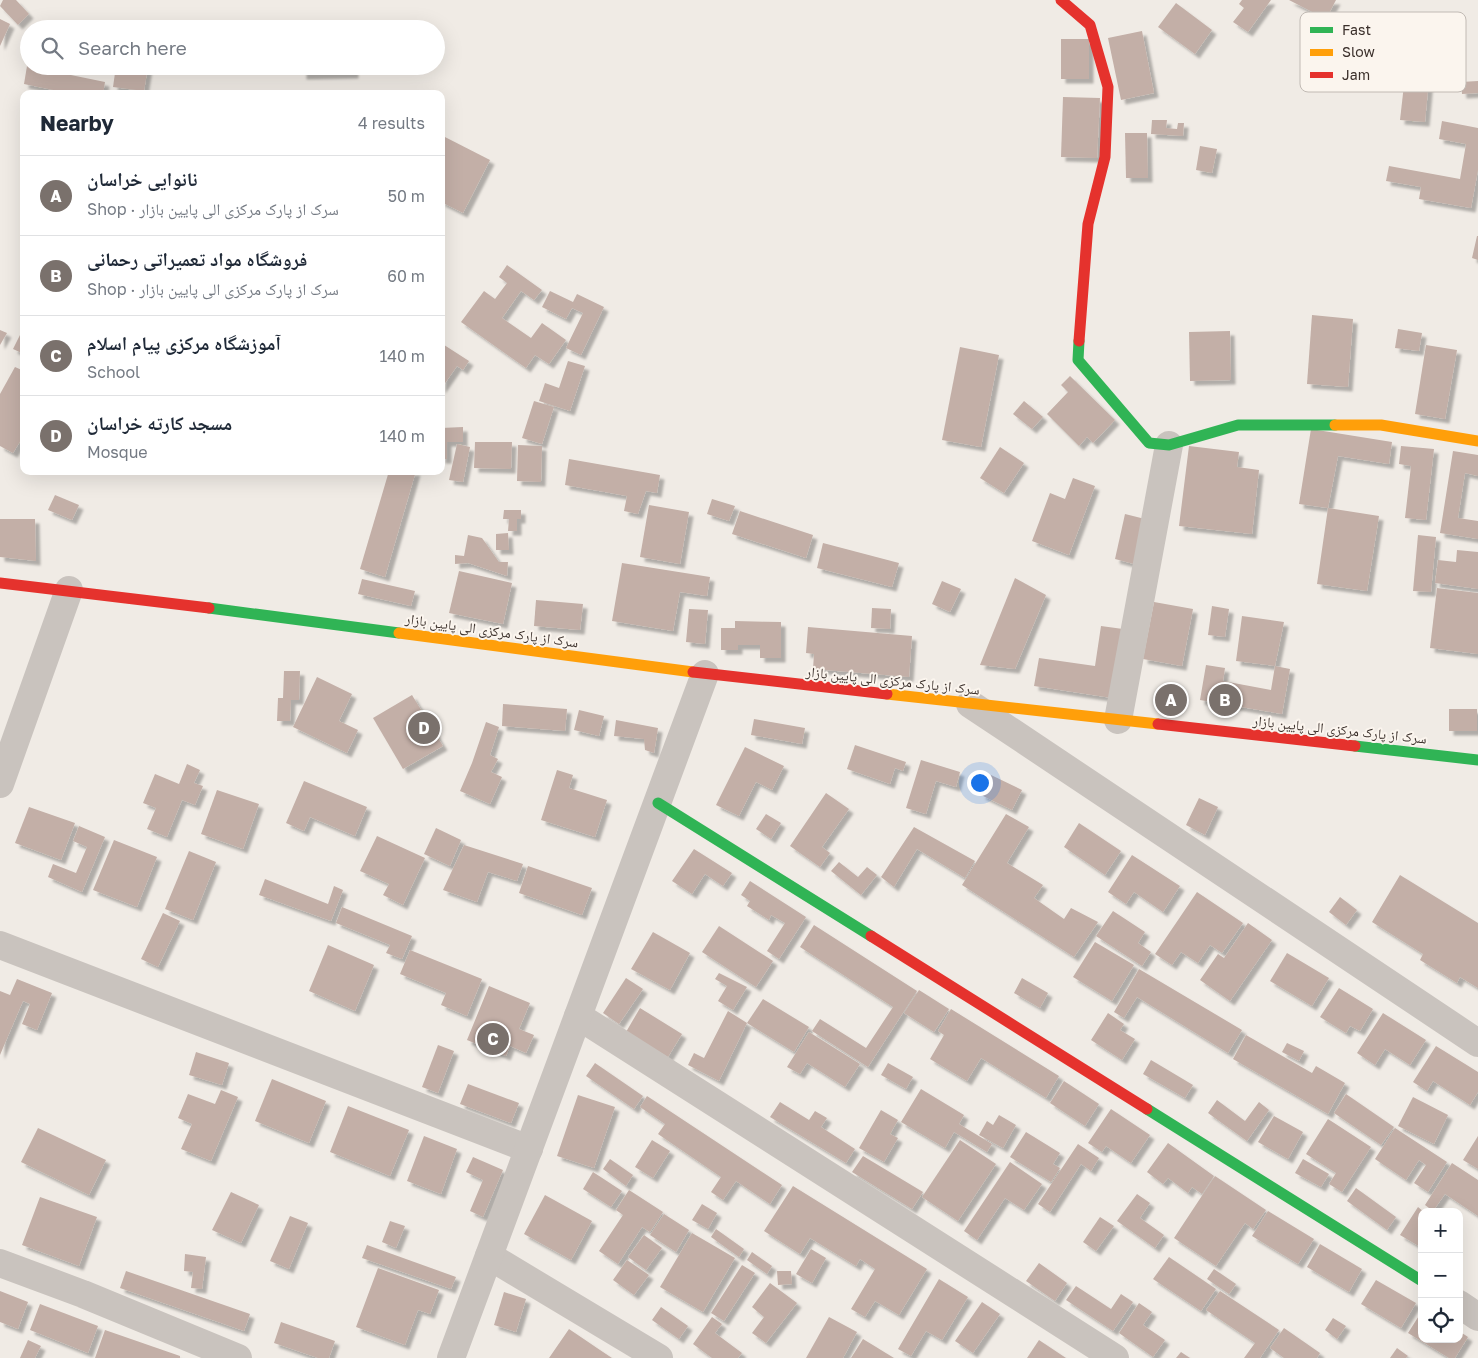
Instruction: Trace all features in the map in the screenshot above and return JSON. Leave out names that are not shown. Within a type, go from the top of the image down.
[{"type":"street","points":[[1061,0],[1090,24],[1108,87],[1105,157],[1088,224],[1078,360],[1149,443],[1169,445],[1238,425],[1382,425],[1478,441]]},
{"type":"street","points":[[1118,720],[1169,445]]},
{"type":"street","name":"سرک از پارک مرکزی الی پایین بازار","points":[[0,583],[306,620],[705,674],[1478,760]]},
{"type":"street","points":[[0,784],[69,590]]},
{"type":"street","points":[[450,1358],[705,674]]},
{"type":"street","points":[[970,704],[1478,1043]]},
{"type":"street","points":[[658,803],[1418,1278]]},
{"type":"street","points":[[0,945],[528,1149]]},
{"type":"street","points":[[578,1016],[1115,1358]]},
{"type":"street","points":[[489,1256],[659,1358]]},
{"type":"street","points":[[0,1263],[83,1294],[238,1358]]},
{"type":"street","points":[[1463,1307],[1478,1317]]},
{"type":"building","points":[[3,0],[16,0],[29,14],[23,20],[20,20],[18,25],[0,6]]},
{"type":"building","points":[[1242,0],[1271,0],[1248,32],[1233,22],[1244,8],[1239,4]]},
{"type":"building","points":[[1289,0],[1336,0],[1330,12],[1312,12]]},
{"type":"building","points":[[1176,3],[1212,30],[1195,54],[1158,27]]},
{"type":"building","points":[[0,19],[10,24],[0,46]]},
{"type":"building","points":[[1142,31],[1154,93],[1121,100],[1108,38]]},
{"type":"building","points":[[1061,39],[1089,39],[1089,79],[1061,79]]},
{"type":"building","points":[[26,75],[71,75],[105,82],[104,90],[53,90],[24,84]]},
{"type":"building","points":[[115,75],[147,75],[144,90],[113,87]]},
{"type":"building","points":[[1478,81],[1478,93],[1462,94],[1462,92],[1466,92],[1466,82]]},
{"type":"building","points":[[1403,92],[1428,92],[1425,122],[1400,120]]},
{"type":"building","points":[[1063,97],[1100,98],[1097,158],[1061,157]]},
{"type":"building","points":[[1152,120],[1167,120],[1166,128],[1177,129],[1178,123],[1184,123],[1183,136],[1151,134]]},
{"type":"building","points":[[1442,121],[1478,128],[1478,170],[1471,208],[1419,199],[1421,187],[1386,181],[1389,166],[1460,179],[1466,144],[1439,139]]},
{"type":"building","points":[[1125,133],[1147,133],[1148,178],[1126,178]]},
{"type":"building","points":[[445,137],[490,160],[463,213],[445,204]]},
{"type":"building","points":[[1200,146],[1217,149],[1212,173],[1196,170]]},
{"type":"building","points":[[1478,236],[1478,260],[1472,258]]},
{"type":"building","points":[[507,265],[542,290],[534,300],[521,291],[502,318],[531,338],[542,323],[566,340],[549,364],[535,355],[526,368],[461,322],[484,291],[495,299],[507,283],[499,277]]},
{"type":"building","points":[[550,291],[573,302],[577,294],[604,307],[581,355],[566,348],[583,313],[572,308],[566,319],[542,307]]},
{"type":"building","points":[[1312,315],[1353,319],[1348,387],[1307,384]]},
{"type":"building","points":[[1398,329],[1422,333],[1419,351],[1395,348]]},
{"type":"building","points":[[0,330],[7,333],[0,345]]},
{"type":"building","points":[[1230,331],[1231,380],[1190,381],[1189,332]]},
{"type":"building","points":[[20,335],[20,352],[13,349]]},
{"type":"building","points":[[1426,345],[1457,350],[1445,419],[1415,414]]},
{"type":"building","points":[[445,346],[469,361],[463,370],[457,366],[445,383]]},
{"type":"building","points":[[960,347],[999,355],[981,447],[942,440]]},
{"type":"building","points":[[568,361],[585,366],[570,411],[539,401],[545,383],[559,388]]},
{"type":"building","points":[[15,367],[20,369],[20,442],[13,453],[0,446],[0,394]]},
{"type":"building","points":[[1070,376],[1115,420],[1093,443],[1087,437],[1079,446],[1047,414],[1068,392],[1061,385]]},
{"type":"building","points":[[534,401],[554,407],[542,444],[522,438]]},
{"type":"building","points":[[1024,401],[1043,417],[1032,429],[1013,414]]},
{"type":"building","points":[[463,427],[463,442],[447,442],[447,459],[445,459],[445,428]]},
{"type":"building","points":[[1311,429],[1392,442],[1389,464],[1338,456],[1328,508],[1299,504]]},
{"type":"building","points":[[475,442],[512,442],[511,469],[474,468]]},
{"type":"building","points":[[457,444],[470,447],[463,482],[449,480]]},
{"type":"building","points":[[518,445],[542,446],[541,482],[517,481]]},
{"type":"building","points":[[1189,446],[1239,452],[1237,467],[1259,470],[1252,534],[1179,526]]},
{"type":"building","points":[[1401,446],[1434,449],[1426,520],[1405,518],[1411,466],[1399,464]]},
{"type":"building","points":[[1000,447],[1024,463],[1004,493],[980,478]]},
{"type":"building","points":[[1453,451],[1478,455],[1478,476],[1465,473],[1458,518],[1478,521],[1478,539],[1440,533]]},
{"type":"building","points":[[569,459],[660,475],[657,493],[646,491],[638,514],[624,511],[627,496],[565,485]]},
{"type":"building","points":[[388,475],[415,475],[385,577],[360,569]]},
{"type":"building","points":[[1073,478],[1095,486],[1069,555],[1032,541],[1050,493],[1065,499]]},
{"type":"building","points":[[55,495],[79,505],[72,520],[48,510]]},
{"type":"building","points":[[712,499],[735,506],[729,521],[707,514]]},
{"type":"building","points":[[649,505],[689,512],[680,564],[640,557]]},
{"type":"building","points":[[1328,508],[1379,516],[1367,591],[1317,584]]},
{"type":"building","points":[[504,510],[521,510],[521,519],[517,519],[517,531],[508,531],[509,519],[503,519]]},
{"type":"building","points":[[740,511],[813,535],[806,558],[732,534]]},
{"type":"building","points":[[1125,514],[1145,519],[1134,564],[1115,559]]},
{"type":"building","points":[[0,519],[35,519],[36,561],[0,557]]},
{"type":"building","points":[[508,533],[509,550],[496,550],[496,534]]},
{"type":"building","points":[[468,535],[482,538],[499,562],[508,562],[507,576],[468,563],[455,564],[455,555],[464,556]]},
{"type":"building","points":[[1418,535],[1436,537],[1431,592],[1413,591]]},
{"type":"building","points":[[823,543],[899,563],[892,587],[817,568]]},
{"type":"building","points":[[1457,550],[1478,552],[1478,589],[1435,583],[1438,560],[1456,562]]},
{"type":"building","points":[[622,563],[710,577],[707,596],[680,592],[673,631],[612,621]]},
{"type":"building","points":[[459,571],[512,583],[503,624],[449,613]]},
{"type":"building","points":[[1015,578],[1046,595],[1015,669],[980,665]]},
{"type":"building","points":[[362,579],[415,591],[411,606],[358,594]]},
{"type":"building","points":[[942,581],[961,589],[950,612],[932,604]]},
{"type":"building","points":[[1437,588],[1478,593],[1478,654],[1430,648]]},
{"type":"building","points":[[536,600],[583,604],[580,630],[534,626]]},
{"type":"building","points":[[1154,602],[1193,609],[1182,666],[1143,659]]},
{"type":"building","points":[[1212,606],[1229,609],[1225,637],[1208,635]]},
{"type":"building","points":[[872,608],[891,609],[890,629],[871,628]]},
{"type":"building","points":[[689,609],[708,610],[705,644],[686,642]]},
{"type":"building","points":[[1242,616],[1284,622],[1275,666],[1236,661]]},
{"type":"building","points":[[735,621],[781,622],[781,658],[760,658],[760,645],[738,645],[738,650],[721,650],[721,628],[735,628]]},
{"type":"building","points":[[1101,626],[1123,629],[1112,698],[1034,686],[1039,658],[1095,666]]},
{"type":"building","points":[[808,627],[912,636],[909,677],[813,669],[814,654],[806,653]]},
{"type":"building","points":[[1206,665],[1225,668],[1223,681],[1271,690],[1275,666],[1290,669],[1282,714],[1200,700]]},
{"type":"building","points":[[284,671],[300,671],[299,700],[291,700],[290,721],[277,721],[278,698],[283,698]]},
{"type":"building","points":[[317,677],[352,694],[339,721],[358,730],[347,753],[293,727]]},
{"type":"building","points":[[412,695],[443,746],[403,769],[373,718]]},
{"type":"building","points":[[503,704],[567,709],[565,731],[502,726]]},
{"type":"building","points":[[1449,709],[1477,709],[1477,731],[1449,731]]},
{"type":"building","points":[[579,710],[604,716],[599,736],[574,730]]},
{"type":"building","points":[[754,719],[805,728],[802,744],[751,735]]},
{"type":"building","points":[[616,720],[658,728],[654,753],[645,750],[644,739],[614,736]]},
{"type":"building","points":[[486,722],[499,727],[490,755],[498,759],[491,772],[502,777],[490,804],[460,791]]},
{"type":"building","points":[[855,745],[906,762],[903,771],[895,768],[890,784],[847,769]]},
{"type":"building","points":[[745,747],[784,766],[772,790],[756,782],[739,816],[716,805]]},
{"type":"building","points":[[921,760],[960,772],[956,787],[936,781],[926,814],[906,808]]},
{"type":"building","points":[[187,764],[200,770],[194,783],[203,786],[195,805],[182,800],[167,837],[147,829],[156,808],[143,803],[155,774],[179,784]]},
{"type":"building","points":[[557,770],[573,775],[569,788],[607,800],[595,837],[541,820]]},
{"type":"building","points":[[991,775],[1022,790],[1012,810],[981,795]]},
{"type":"building","points":[[304,781],[367,807],[355,836],[310,817],[304,831],[286,823]]},
{"type":"building","points":[[217,790],[259,804],[243,849],[201,834]]},
{"type":"building","points":[[826,793],[849,809],[822,847],[830,853],[820,867],[790,846]]},
{"type":"building","points":[[1199,798],[1218,807],[1205,835],[1186,825]]},
{"type":"building","points":[[29,807],[75,823],[61,860],[15,843]]},
{"type":"building","points":[[766,814],[781,823],[771,839],[756,829]]},
{"type":"building","points":[[1006,814],[1029,827],[1007,863],[1043,885],[1034,898],[1064,919],[1071,908],[1098,922],[1074,957],[962,885]]},
{"type":"building","points":[[1079,823],[1121,851],[1105,875],[1064,847]]},
{"type":"building","points":[[79,826],[105,837],[82,892],[48,877],[53,864],[76,873],[87,847],[73,841]]},
{"type":"building","points":[[914,827],[975,861],[965,878],[917,849],[894,887],[881,877]]},
{"type":"building","points":[[436,828],[461,840],[450,866],[424,854]]},
{"type":"building","points":[[377,836],[425,858],[403,905],[383,895],[389,884],[360,871]]},
{"type":"building","points":[[114,840],[157,857],[137,907],[93,890]]},
{"type":"building","points":[[464,845],[523,864],[517,881],[488,872],[477,902],[443,890]]},
{"type":"building","points":[[694,849],[732,873],[723,886],[705,874],[692,894],[672,881]]},
{"type":"building","points":[[189,851],[216,862],[193,920],[165,909]]},
{"type":"building","points":[[1132,855],[1180,886],[1163,912],[1134,892],[1126,904],[1108,892]]},
{"type":"building","points":[[839,862],[858,877],[867,867],[877,875],[861,895],[831,871]]},
{"type":"building","points":[[528,866],[592,888],[582,915],[519,893]]},
{"type":"building","points":[[1400,875],[1478,923],[1478,988],[1460,977],[1457,983],[1420,960],[1423,954],[1372,922]]},
{"type":"building","points":[[265,879],[328,904],[334,886],[343,890],[331,921],[259,895]]},
{"type":"building","points":[[750,881],[806,917],[779,959],[767,951],[785,923],[771,915],[769,920],[747,906],[750,901],[741,895]]},
{"type":"building","points":[[1197,892],[1243,923],[1222,953],[1210,945],[1198,963],[1181,952],[1172,965],[1155,954]]},
{"type":"building","points":[[1340,897],[1357,910],[1346,925],[1329,912]]},
{"type":"building","points":[[342,907],[412,936],[402,959],[386,953],[390,945],[336,923]]},
{"type":"building","points":[[1113,911],[1145,932],[1138,943],[1151,952],[1142,966],[1096,936]]},
{"type":"building","points":[[163,913],[180,921],[158,967],[141,959]]},
{"type":"building","points":[[1248,923],[1272,940],[1230,1001],[1200,980],[1218,954],[1224,958]]},
{"type":"building","points":[[814,925],[917,991],[868,1067],[812,1031],[820,1019],[866,1048],[893,1007],[800,947]]},
{"type":"building","points":[[719,926],[773,961],[756,987],[702,952]]},
{"type":"building","points":[[653,932],[690,953],[670,990],[631,969]]},
{"type":"building","points":[[1095,942],[1134,965],[1112,1001],[1073,977]]},
{"type":"building","points":[[328,945],[374,965],[355,1011],[309,991]]},
{"type":"building","points":[[410,950],[482,979],[467,1016],[441,1005],[446,993],[400,974]]},
{"type":"building","points":[[1287,953],[1329,978],[1312,1006],[1270,981]]},
{"type":"building","points":[[1139,969],[1242,1030],[1228,1053],[1137,997],[1124,1018],[1114,1012]]},
{"type":"building","points":[[719,973],[747,987],[733,1010],[718,1001],[727,986],[715,979]]},
{"type":"building","points":[[626,978],[643,989],[619,1024],[603,1013]]},
{"type":"building","points":[[1022,978],[1048,993],[1040,1008],[1014,993]]},
{"type":"building","points":[[17,979],[52,993],[37,1030],[22,1024],[30,1004],[23,1001],[0,1055],[0,991],[10,995]]},
{"type":"building","points":[[489,986],[530,1003],[519,1029],[534,1035],[526,1053],[510,1046],[506,1056],[467,1040]]},
{"type":"building","points":[[1339,988],[1373,1009],[1360,1031],[1350,1026],[1346,1033],[1320,1017]]},
{"type":"building","points":[[919,990],[949,1009],[934,1032],[904,1013]]},
{"type":"building","points":[[763,999],[809,1027],[794,1052],[747,1023]]},
{"type":"building","points":[[640,1008],[682,1034],[668,1057],[626,1032]]},
{"type":"building","points":[[951,1009],[1059,1076],[1046,1098],[981,1058],[967,1081],[930,1059],[944,1035],[938,1031]]},
{"type":"building","points":[[728,1011],[747,1023],[719,1081],[688,1065],[694,1053],[704,1058]]},
{"type":"building","points":[[1108,1013],[1124,1024],[1120,1030],[1135,1039],[1122,1060],[1091,1040]]},
{"type":"building","points":[[1383,1013],[1426,1040],[1410,1065],[1385,1049],[1375,1065],[1357,1053]]},
{"type":"building","points":[[809,1032],[860,1064],[845,1087],[807,1063],[800,1074],[787,1067]]},
{"type":"building","points":[[1246,1035],[1312,1073],[1316,1066],[1345,1083],[1328,1114],[1233,1059]]},
{"type":"building","points":[[1287,1043],[1304,1051],[1299,1061],[1282,1052]]},
{"type":"building","points":[[438,1045],[454,1051],[438,1093],[422,1087]]},
{"type":"building","points":[[1436,1046],[1478,1072],[1478,1092],[1470,1105],[1433,1081],[1427,1091],[1413,1082]]},
{"type":"building","points":[[196,1052],[229,1063],[222,1085],[189,1075]]},
{"type":"building","points":[[1151,1060],[1193,1085],[1185,1098],[1143,1074]]},
{"type":"building","points":[[595,1063],[643,1096],[634,1109],[586,1076]]},
{"type":"building","points":[[888,1063],[913,1077],[906,1089],[881,1075]]},
{"type":"building","points":[[272,1079],[326,1101],[309,1143],[255,1121]]},
{"type":"building","points":[[1064,1081],[1099,1104],[1085,1126],[1050,1103]]},
{"type":"building","points":[[468,1084],[519,1103],[511,1123],[460,1104]]},
{"type":"building","points":[[921,1089],[964,1115],[959,1124],[992,1144],[987,1152],[954,1132],[945,1148],[901,1122]]},
{"type":"building","points":[[221,1090],[238,1097],[211,1161],[181,1149],[192,1124],[178,1118],[188,1094],[215,1104]]},
{"type":"building","points":[[1346,1094],[1394,1127],[1381,1145],[1334,1113]]},
{"type":"building","points":[[578,1095],[615,1107],[594,1168],[557,1156]]},
{"type":"building","points":[[647,1096],[782,1185],[770,1204],[736,1181],[723,1200],[711,1192],[721,1177],[658,1134],[665,1124],[640,1107]]},
{"type":"building","points":[[1413,1097],[1448,1115],[1434,1144],[1398,1126]]},
{"type":"building","points":[[1217,1100],[1245,1121],[1259,1102],[1269,1110],[1247,1141],[1208,1113]]},
{"type":"building","points":[[780,1102],[809,1120],[815,1111],[827,1118],[821,1127],[855,1149],[846,1163],[770,1117]]},
{"type":"building","points":[[348,1106],[409,1130],[390,1176],[330,1152]]},
{"type":"building","points":[[1111,1109],[1150,1135],[1131,1163],[1106,1146],[1102,1152],[1088,1143]]},
{"type":"building","points":[[881,1110],[898,1120],[890,1134],[898,1138],[884,1162],[859,1148]]},
{"type":"building","points":[[999,1115],[1016,1125],[1003,1148],[979,1135],[987,1121],[993,1125]]},
{"type":"building","points":[[1274,1116],[1303,1132],[1288,1159],[1258,1142]]},
{"type":"building","points":[[1328,1119],[1371,1147],[1342,1192],[1329,1184],[1336,1173],[1306,1154]]},
{"type":"building","points":[[38,1128],[106,1160],[89,1195],[21,1162]]},
{"type":"building","points":[[1395,1128],[1447,1162],[1428,1192],[1414,1183],[1426,1165],[1419,1160],[1406,1180],[1375,1159]]},
{"type":"building","points":[[1026,1132],[1060,1153],[1053,1164],[1060,1168],[1051,1182],[1010,1157]]},
{"type":"building","points":[[424,1136],[457,1149],[441,1194],[407,1181]]},
{"type":"building","points":[[1478,1136],[1478,1169],[1463,1160]]},
{"type":"building","points":[[652,1140],[670,1151],[653,1178],[635,1167]]},
{"type":"building","points":[[960,1140],[996,1164],[958,1221],[922,1197]]},
{"type":"building","points":[[1168,1143],[1214,1176],[1202,1194],[1192,1187],[1188,1193],[1168,1178],[1163,1184],[1147,1172]]},
{"type":"building","points":[[1078,1144],[1099,1158],[1091,1171],[1081,1164],[1050,1212],[1038,1204]]},
{"type":"building","points":[[863,1156],[923,1192],[912,1209],[852,1172]]},
{"type":"building","points":[[473,1157],[503,1170],[483,1217],[470,1211],[483,1180],[466,1172]]},
{"type":"building","points":[[610,1159],[633,1175],[626,1186],[603,1169]]},
{"type":"building","points":[[1303,1159],[1329,1174],[1321,1187],[1295,1173]]},
{"type":"building","points":[[1010,1162],[1042,1184],[1024,1210],[1005,1198],[977,1240],[964,1231]]},
{"type":"building","points":[[1452,1163],[1478,1180],[1478,1216],[1445,1194],[1435,1208],[1429,1208],[1425,1205]]},
{"type":"building","points":[[593,1172],[622,1191],[611,1207],[583,1189]]},
{"type":"building","points":[[1215,1176],[1266,1210],[1253,1229],[1245,1223],[1216,1266],[1174,1238]]},
{"type":"building","points":[[793,1186],[927,1269],[899,1315],[875,1301],[865,1317],[851,1309],[875,1269],[860,1259],[856,1266],[810,1238],[800,1254],[764,1231]]},
{"type":"building","points":[[1356,1188],[1396,1217],[1387,1230],[1347,1201]]},
{"type":"building","points":[[629,1190],[663,1212],[650,1232],[642,1227],[618,1264],[599,1251],[623,1215],[616,1210]]},
{"type":"building","points":[[231,1192],[259,1205],[241,1243],[212,1230]]},
{"type":"building","points":[[1137,1194],[1150,1203],[1140,1218],[1164,1235],[1155,1248],[1117,1221]]},
{"type":"building","points":[[545,1195],[592,1221],[571,1260],[524,1234]]},
{"type":"building","points":[[40,1197],[97,1217],[79,1266],[22,1245]]},
{"type":"building","points":[[702,1204],[717,1213],[708,1229],[692,1220]]},
{"type":"building","points":[[1418,1207],[1418,1246],[1400,1235]]},
{"type":"building","points":[[1268,1211],[1314,1239],[1298,1264],[1252,1236]]},
{"type":"building","points":[[664,1214],[689,1230],[676,1252],[650,1235]]},
{"type":"building","points":[[290,1216],[308,1223],[289,1269],[270,1261]]},
{"type":"building","points":[[1100,1217],[1114,1226],[1096,1251],[1083,1242]]},
{"type":"building","points":[[390,1221],[405,1226],[396,1248],[382,1242]]},
{"type":"building","points":[[716,1229],[744,1249],[739,1257],[711,1237]]},
{"type":"building","points":[[692,1233],[735,1258],[703,1312],[660,1287]]},
{"type":"building","points":[[644,1235],[662,1248],[646,1270],[628,1257]]},
{"type":"building","points":[[1320,1244],[1362,1269],[1349,1292],[1307,1267]]},
{"type":"building","points":[[367,1245],[456,1277],[451,1289],[362,1258]]},
{"type":"building","points":[[811,1249],[826,1258],[812,1283],[796,1274]]},
{"type":"building","points":[[752,1252],[772,1266],[767,1274],[747,1260]]},
{"type":"building","points":[[185,1254],[206,1257],[202,1289],[191,1288],[193,1272],[184,1271]]},
{"type":"building","points":[[1169,1257],[1216,1289],[1201,1311],[1153,1279]]},
{"type":"building","points":[[627,1260],[649,1275],[634,1295],[613,1280]]},
{"type":"building","points":[[1039,1263],[1067,1283],[1055,1301],[1026,1281]]},
{"type":"building","points":[[742,1265],[755,1273],[724,1321],[711,1313]]},
{"type":"building","points":[[378,1268],[439,1290],[430,1314],[418,1310],[405,1345],[356,1327]]},
{"type":"building","points":[[1214,1269],[1236,1284],[1229,1294],[1207,1279]]},
{"type":"building","points":[[126,1271],[250,1314],[244,1331],[120,1288]]},
{"type":"building","points":[[777,1271],[791,1271],[792,1284],[778,1285]]},
{"type":"building","points":[[939,1279],[968,1297],[942,1340],[926,1331],[911,1356],[898,1349]]},
{"type":"building","points":[[1376,1280],[1416,1303],[1401,1328],[1361,1304]]},
{"type":"building","points":[[770,1283],[797,1303],[766,1343],[752,1333],[764,1317],[752,1307]]},
{"type":"building","points":[[1076,1286],[1111,1309],[1121,1294],[1133,1302],[1113,1331],[1066,1300]]},
{"type":"building","points":[[0,1291],[28,1302],[18,1329],[0,1322]]},
{"type":"building","points":[[1220,1291],[1279,1330],[1260,1358],[1244,1358],[1255,1343],[1206,1310]]},
{"type":"building","points":[[504,1292],[526,1299],[516,1332],[494,1325]]},
{"type":"building","points":[[982,1302],[1000,1314],[973,1353],[955,1341]]},
{"type":"building","points":[[1139,1303],[1152,1312],[1143,1325],[1165,1340],[1153,1357],[1119,1333]]},
{"type":"building","points":[[40,1304],[98,1326],[88,1353],[30,1330]]},
{"type":"building","points":[[661,1307],[688,1326],[679,1339],[652,1320]]},
{"type":"building","points":[[712,1317],[722,1324],[715,1333],[742,1353],[738,1358],[712,1358],[693,1344]]},
{"type":"building","points":[[829,1317],[857,1332],[843,1358],[806,1358]]},
{"type":"building","points":[[1418,1317],[1418,1339],[1408,1333]]},
{"type":"building","points":[[1333,1318],[1346,1326],[1337,1339],[1325,1330]]},
{"type":"building","points":[[281,1322],[335,1341],[329,1358],[318,1358],[274,1343]]},
{"type":"building","points":[[1284,1328],[1320,1353],[1317,1358],[1284,1358],[1270,1348]]},
{"type":"building","points":[[569,1329],[597,1348],[612,1358],[549,1358]]},
{"type":"building","points":[[105,1330],[180,1356],[180,1358],[95,1358]]},
{"type":"building","points":[[1463,1334],[1468,1337],[1455,1358],[1449,1358],[1424,1343],[1463,1343]]},
{"type":"building","points":[[863,1339],[894,1358],[851,1358]]},
{"type":"building","points":[[28,1340],[41,1346],[35,1358],[20,1358]]},
{"type":"building","points":[[1039,1340],[1066,1358],[1027,1358]]},
{"type":"building","points":[[1397,1348],[1408,1356],[1406,1358],[1390,1358]]},
{"type":"building","points":[[1181,1352],[1190,1358],[1176,1358]]},
{"type":"traffic: fast","points":[[1079,341],[1078,360],[1149,443],[1169,445],[1238,425],[1335,425]]},
{"type":"traffic: fast","points":[[209,608],[399,633]]},
{"type":"traffic: fast","points":[[1355,746],[1478,760]]},
{"type":"traffic: fast","points":[[658,803],[871,936]]},
{"type":"traffic: fast","points":[[1147,1109],[1418,1278]]},
{"type":"traffic: slow","points":[[1335,425],[1381,425],[1478,441]]},
{"type":"traffic: slow","points":[[399,633],[693,672]]},
{"type":"traffic: slow","points":[[887,694],[1158,724]]},
{"type":"traffic: jam","points":[[1061,0],[1090,25],[1108,87],[1105,157],[1088,224],[1079,341]]},
{"type":"traffic: jam","points":[[0,583],[209,608]]},
{"type":"traffic: jam","points":[[693,672],[887,694]]},
{"type":"traffic: jam","points":[[1158,724],[1355,746]]},
{"type":"traffic: jam","points":[[871,936],[1147,1109]]},
{"type":"place","name":"نانوایی خراسان","points":[[1171,700]]},
{"type":"place","name":"فروشگاه مواد تعمیراتی رحمانی","points":[[1225,700]]},
{"type":"place","name":"مسجد کارته خراسان","points":[[424,728]]},
{"type":"place","name":"آموزشگاه مرکزی پیام اسلام","points":[[493,1039]]}]
